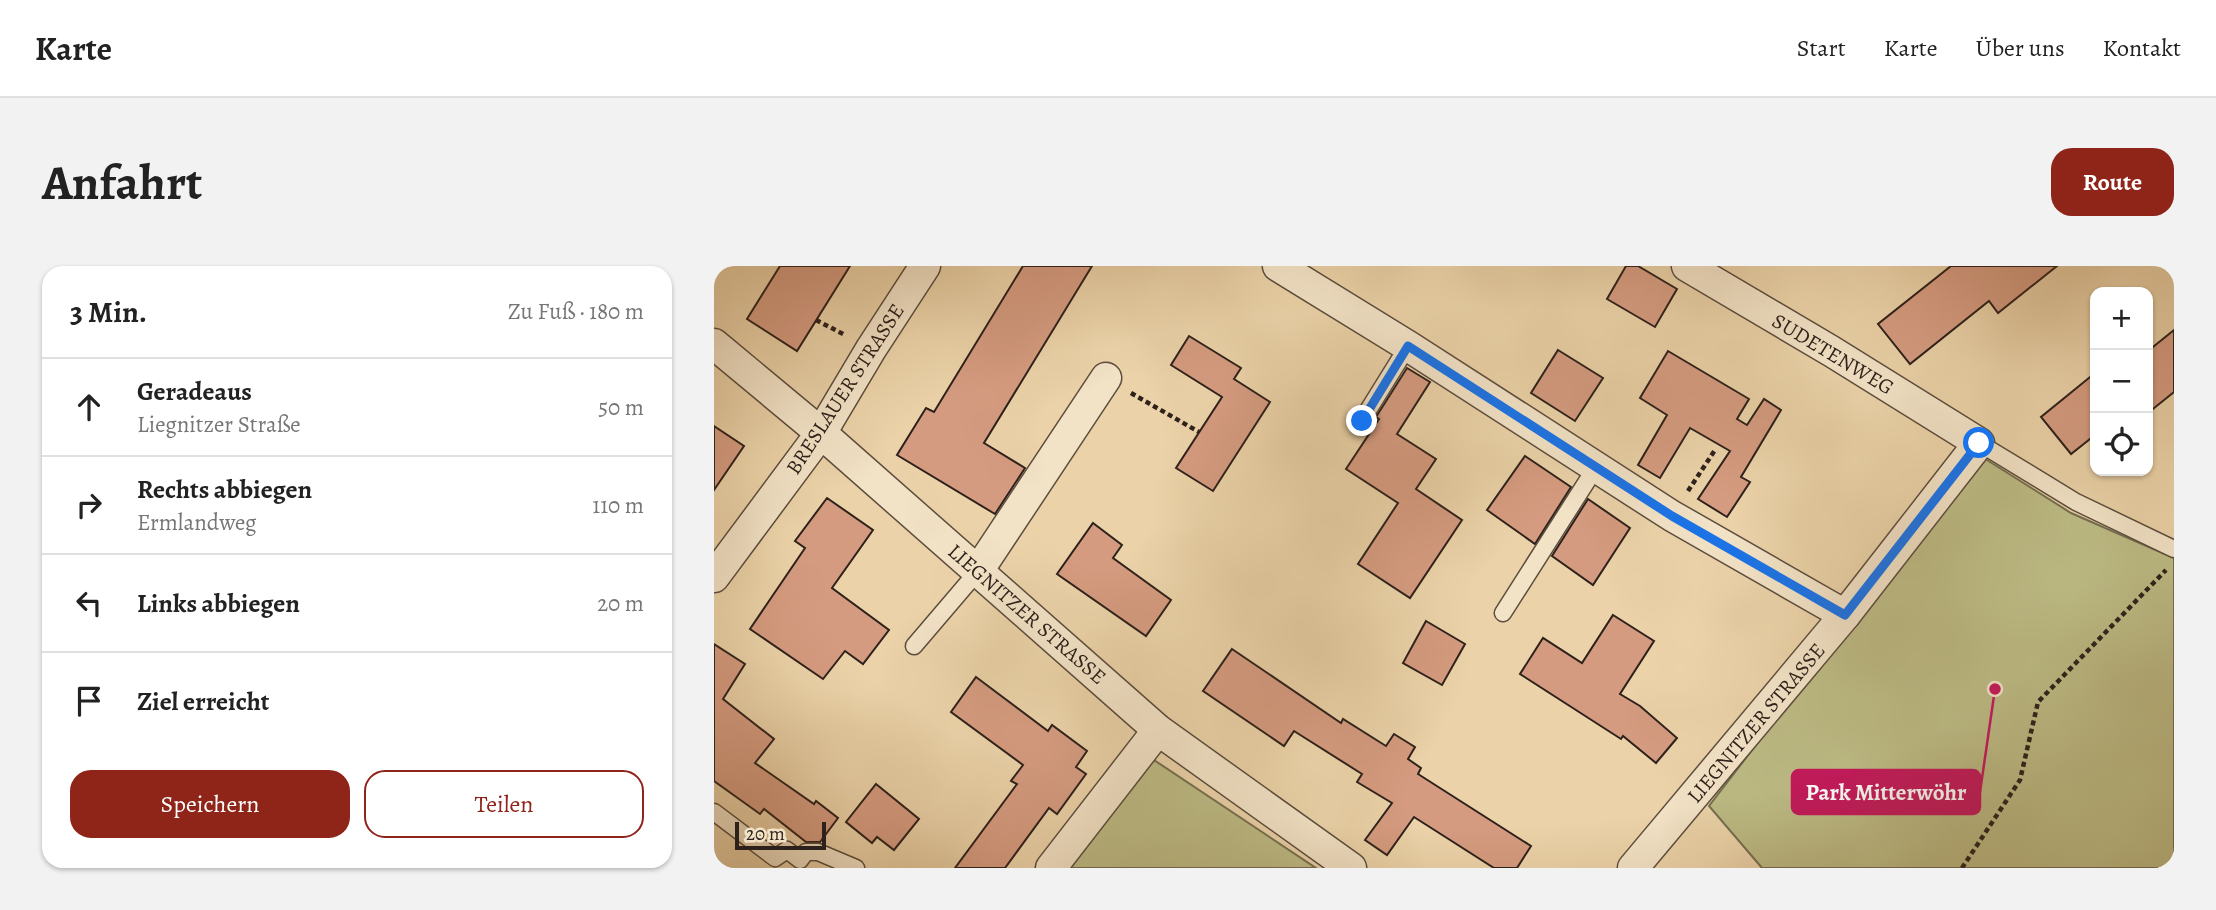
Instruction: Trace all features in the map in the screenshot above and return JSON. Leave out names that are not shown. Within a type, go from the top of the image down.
[{"type":"street","name":"BRESLAUER STRASSE","points":[[714,577],[821,433],[925,266]]},
{"type":"street","points":[[1278,266],[1408,346],[1672,516],[1845,615]]},
{"type":"street","name":"SUDETENWEG","points":[[1687,266],[1979,443]]},
{"type":"street","name":"LIEGNITZER STRASSE","points":[[714,344],[821,433],[1157,730],[1351,868]]},
{"type":"street","points":[[978,571],[1106,378]]},
{"type":"street","name":"LIEGNITZER STRASSE","points":[[1633,868],[1845,615],[1979,443]]},
{"type":"street","points":[[1051,868],[1157,730]]},
{"type":"lane","points":[[1362,421],[1408,346]]},
{"type":"lane","points":[[1979,443],[2076,502],[2174,549]]},
{"type":"lane","points":[[1503,613],[1596,467]]},
{"type":"lane","points":[[914,646],[978,571]]},
{"type":"lane","points":[[714,812],[775,858],[787,850],[800,860],[806,852],[818,852],[856,868]]},
{"type":"lane","points":[[792,855],[804,840]]},
{"type":"path","points":[[1106,378],[1199,432]]},
{"type":"path","points":[[1672,516],[1715,450]]},
{"type":"path","points":[[1962,868],[2020,780],[2038,702],[2174,561]]},
{"type":"shaded area","points":[[1979,455],[2071,513],[2174,558],[2174,868],[1762,868],[1709,806]]},
{"type":"shaded area","points":[[1154,760],[1316,868],[1060,868]]},
{"type":"building","points":[[780,266],[850,266],[797,351],[747,319]]},
{"type":"building","points":[[1023,266],[1092,266],[984,443],[1025,468],[995,514],[897,455],[926,408],[934,412]]},
{"type":"building","points":[[1626,266],[1638,266],[1677,289],[1655,327],[1607,299]]},
{"type":"building","points":[[1951,266],[2057,266],[1998,313],[1989,301],[1910,364],[1878,324]]},
{"type":"building","points":[[2174,330],[2174,392],[2153,409],[2153,350],[2153,347]]},
{"type":"building","points":[[1189,336],[1241,368],[1234,379],[1270,402],[1213,491],[1176,468],[1222,397],[1171,365]]},
{"type":"building","points":[[1558,350],[1603,378],[1575,421],[1531,393]]},
{"type":"building","points":[[1668,351],[1749,399],[1737,419],[1747,425],[1764,399],[1781,410],[1741,477],[1750,482],[1727,517],[1698,499],[1730,451],[1690,428],[1660,478],[1638,465],[1667,415],[1640,398]]},
{"type":"building","points":[[1407,368],[1430,382],[1397,434],[1436,459],[1416,489],[1462,520],[1410,598],[1358,564],[1398,503],[1346,469],[1379,419],[1376,417]]},
{"type":"building","points":[[2090,377],[2090,439],[2071,454],[2041,417]]},
{"type":"building","points":[[714,426],[744,446],[714,490]]},
{"type":"building","points":[[1525,456],[1571,487],[1535,544],[1487,510]]},
{"type":"building","points":[[827,498],[873,530],[832,588],[889,630],[863,664],[845,651],[823,679],[750,629],[805,548],[795,541]]},
{"type":"building","points":[[1588,499],[1630,528],[1593,585],[1552,556]]},
{"type":"building","points":[[1093,523],[1122,545],[1113,558],[1171,600],[1146,636],[1057,574]]},
{"type":"building","points":[[1613,615],[1654,641],[1620,694],[1640,706],[1677,738],[1656,763],[1623,736],[1621,739],[1520,674],[1543,638],[1582,663]]},
{"type":"building","points":[[1426,621],[1465,644],[1442,685],[1403,663]]},
{"type":"building","points":[[714,644],[745,664],[723,699],[774,739],[755,763],[838,818],[820,842],[806,842],[764,809],[760,814],[714,781]]},
{"type":"building","points":[[1232,649],[1341,723],[1343,719],[1386,746],[1394,734],[1415,747],[1408,759],[1421,768],[1418,774],[1531,846],[1517,868],[1494,868],[1414,817],[1387,855],[1365,840],[1392,803],[1357,782],[1362,774],[1294,731],[1284,746],[1203,691]]},
{"type":"building","points":[[976,677],[1048,731],[1052,725],[1087,751],[1076,767],[1086,774],[1057,814],[1049,808],[1005,868],[955,868],[1017,784],[1011,781],[1023,765],[951,712]]},
{"type":"building","points":[[876,784],[919,819],[894,850],[877,837],[872,843],[846,822]]},
{"type":"place","name":"Park Mitterwöhr","points":[[1995,689]]},
{"type":"route","points":[[1362,421],[1408,346],[1672,516],[1845,615],[1979,443]]}]
